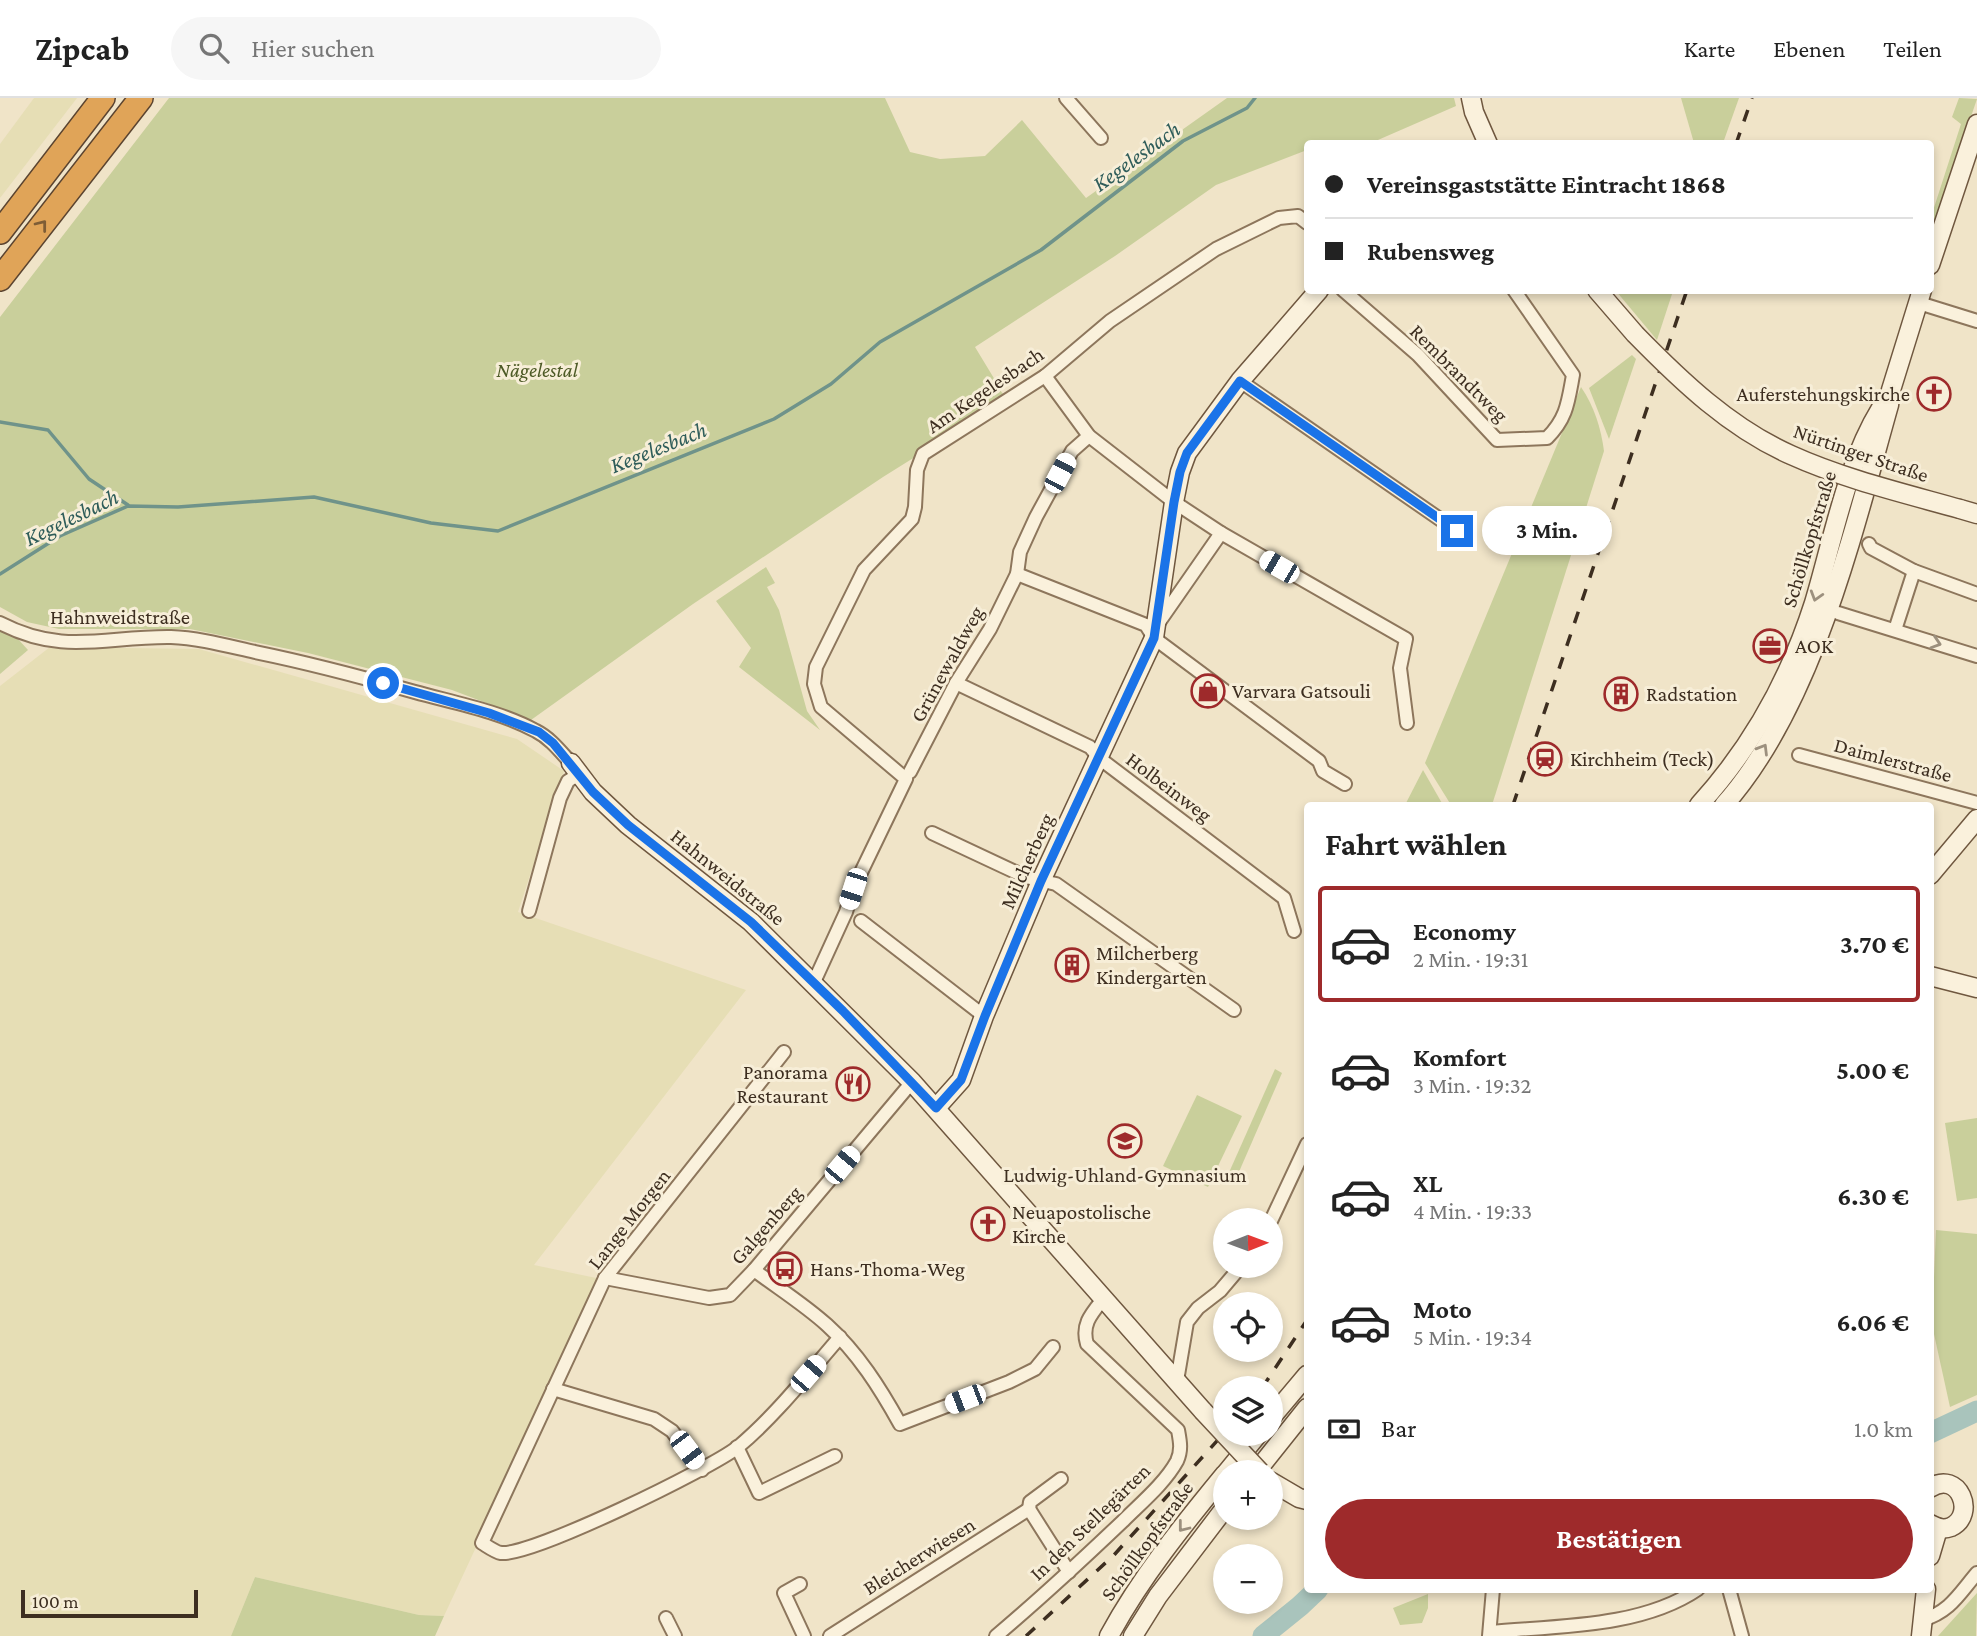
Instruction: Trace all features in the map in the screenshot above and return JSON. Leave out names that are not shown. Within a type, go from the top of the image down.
[{"type":"highway","points":[[0,232],[103,98]]},
{"type":"highway","points":[[0,279],[141,98]]},
{"type":"street","points":[[1066,98],[1101,138]]},
{"type":"street","points":[[1471,98],[1486,140]]},
{"type":"street","points":[[1934,253],[1977,124]]},
{"type":"street","name":"Am Kegelesbach","points":[[814,982],[846,912],[853,889],[906,779],[821,707],[814,684],[816,667],[864,570],[912,519],[917,470],[923,454],[1045,376],[1110,321],[1216,248],[1279,218],[1298,216],[1304,221]]},
{"type":"street","name":"Milcherberg","points":[[1154,633],[1174,502],[1187,453],[1240,381],[1316,294]]},
{"type":"street","name":"Rembrandtweg","points":[[1348,294],[1418,355],[1497,440],[1546,438],[1559,426],[1568,403],[1573,375],[1517,294]]},
{"type":"street","name":"Nürtinger Straße","points":[[1600,294],[1635,334],[1701,398],[1731,420],[1788,454],[1872,484],[1968,512]]},
{"type":"street","points":[[1921,297],[1977,321]]},
{"type":"street","name":"Schöllkopfstraße","points":[[1726,802],[1767,744],[1810,657],[1851,536],[1891,390],[1921,297]]},
{"type":"street","points":[[1045,376],[1089,436],[1174,502],[1221,533],[1406,639],[1400,668],[1407,723]]},
{"type":"street","points":[[1240,381],[1457,531]]},
{"type":"street","name":"Schöllkopfstraße","points":[[1701,802],[1748,744],[1779,690],[1813,606],[1863,442],[1891,390]]},
{"type":"street","name":"Grünewaldweg","points":[[909,772],[956,683],[990,629],[1017,574],[1020,552],[1036,517],[1072,452],[1089,436]]},
{"type":"street","name":"Milcherberg","points":[[936,1108],[961,1080],[1041,881],[1154,633],[1221,533]]},
{"type":"street","points":[[1869,544],[1871,548],[1914,571],[1977,594]]},
{"type":"street","points":[[1895,630],[1914,571]]},
{"type":"street","points":[[1017,574],[1146,625],[1319,761],[1323,771],[1345,784]]},
{"type":"street","points":[[1838,613],[1977,656]]},
{"type":"street","name":"Hahnweidstraße","points":[[0,623],[45,641],[71,643],[172,637],[207,641],[330,668],[489,713],[527,726],[553,743],[593,792],[628,825],[751,922],[912,1082],[1247,1460]]},
{"type":"street","name":"Holbeinweg","points":[[956,683],[1090,747],[1099,758],[1284,898],[1294,931]]},
{"type":"street","name":"Daimlerstraße","points":[[1799,755],[1977,803]]},
{"type":"street","points":[[529,911],[560,798],[575,768]]},
{"type":"street","points":[[1934,871],[1977,819]]},
{"type":"street","points":[[932,833],[1026,877],[1056,884],[1234,1010]]},
{"type":"street","points":[[862,921],[985,1016]]},
{"type":"street","points":[[1934,977],[1977,988]]},
{"type":"street","name":"Lange Morgen","points":[[702,1470],[534,1547],[499,1553],[482,1543],[605,1278],[784,1052]]},
{"type":"street","name":"Galgenberg","points":[[605,1278],[709,1298],[730,1295],[912,1082]]},
{"type":"street","points":[[1277,1208],[1304,1150]]},
{"type":"street","points":[[754,1270],[840,1337],[875,1379],[900,1424],[1009,1382],[1035,1369],[1052,1348]]},
{"type":"street","points":[[1177,1381],[1187,1322],[1198,1308],[1220,1291],[1231,1278]]},
{"type":"street","name":"In den Stellegärten","points":[[996,1636],[1135,1509],[1170,1471],[1178,1458],[1181,1444],[1178,1430],[1087,1344],[1084,1334],[1087,1320],[1104,1298]]},
{"type":"street","points":[[553,1389],[654,1419],[672,1431],[702,1470],[737,1447],[776,1411],[840,1337]]},
{"type":"street","points":[[1283,1404],[1304,1379]]},
{"type":"street","points":[[1267,1460],[1304,1412]]},
{"type":"street","name":"Schöllkopfstraße","points":[[1237,1460],[1248,1446]]},
{"type":"street","points":[[737,1447],[759,1493],[835,1456]]},
{"type":"street","name":"Bleicherwiesen","points":[[830,1636],[1028,1509],[1030,1502],[1061,1479]]},
{"type":"street","points":[[1934,1485],[1949,1483],[1972,1499],[1962,1520],[1955,1526],[1934,1526]]},
{"type":"street","points":[[1283,1488],[1304,1498]]},
{"type":"street","name":"Schöllkopfstraße","points":[[1109,1636],[1153,1564],[1213,1489]]},
{"type":"street","points":[[1028,1509],[1069,1572]]},
{"type":"street","name":"Schöllkopfstraße","points":[[1133,1636],[1158,1596],[1213,1524]]},
{"type":"street","points":[[1922,1628],[1946,1609],[1977,1573]]},
{"type":"street","points":[[800,1584],[784,1593],[804,1636]]},
{"type":"street","points":[[1493,1593],[1489,1634],[1628,1617],[1674,1603],[1691,1593]]},
{"type":"street","points":[[1730,1593],[1742,1636]]},
{"type":"street","points":[[1922,1628],[1926,1593]]},
{"type":"street","points":[[666,1618],[676,1636]]},
{"type":"shaded area","points":[[34,98],[77,98],[0,198],[0,144]]},
{"type":"shaded area","points":[[50,647],[199,649],[517,739],[564,771],[518,912],[746,990],[534,1265],[601,1279],[444,1616],[419,1615],[255,1577],[231,1636],[0,1636],[0,686]]},
{"type":"green space","name":"Nägelestal","points":[[169,98],[885,98],[910,152],[940,159],[985,156],[1022,120],[1086,198],[1227,98],[1454,98],[1456,106],[1378,140],[1304,140],[1304,151],[1216,185],[1115,256],[975,347],[1003,394],[915,457],[693,604],[531,720],[452,690],[308,653],[190,629],[59,629],[27,622],[0,607],[0,317]]},
{"type":"green space","points":[[1681,98],[1739,98],[1724,140],[1693,140]]},
{"type":"green space","points":[[1959,98],[1977,99],[1934,224],[1934,208],[1961,124],[1952,117]]},
{"type":"green space","points":[[1619,294],[1672,294],[1657,340]]},
{"type":"green space","points":[[1632,355],[1636,359],[1609,439],[1589,388]]},
{"type":"green space","points":[[1581,387],[1596,418],[1604,451],[1493,802],[1449,802],[1425,763]]},
{"type":"green space","points":[[766,567],[775,583],[767,587],[779,610],[807,711],[820,730],[739,667],[751,648],[716,601]]},
{"type":"green space","points":[[0,629],[17,638],[28,650],[0,674]]},
{"type":"green space","points":[[1423,770],[1441,802],[1407,802]]},
{"type":"green space","points":[[1275,1069],[1282,1073],[1235,1181],[1227,1177]]},
{"type":"green space","points":[[1197,1095],[1242,1116],[1208,1187],[1163,1166]]},
{"type":"green space","points":[[1977,1118],[1977,1198],[1957,1201],[1945,1123]]},
{"type":"green space","points":[[1936,1230],[1977,1234],[1977,1395],[1950,1407],[1934,1334]]},
{"type":"green space","points":[[255,1577],[419,1615],[444,1616],[435,1636],[231,1636]]},
{"type":"green space","points":[[1977,1593],[1976,1636],[1938,1636]]},
{"type":"green space","points":[[1428,1594],[1428,1608],[1422,1623],[1400,1625],[1393,1608]]},
{"type":"waterway","name":"Kegelesbach","points":[[0,574],[60,536],[128,506],[178,507],[314,497],[431,523],[498,531],[774,419],[831,384],[880,342],[1041,250],[1183,141],[1247,108],[1255,98]]},
{"type":"waterway","points":[[0,422],[48,430],[89,479],[128,505]]},
{"type":"waterway","points":[[1934,1431],[1977,1411]]},
{"type":"waterway","points":[[1263,1636],[1314,1593]]},
{"type":"railway","points":[[1737,140],[1752,98]]},
{"type":"railway","points":[[1514,802],[1686,294]]},
{"type":"railway","points":[[1270,1376],[1304,1325]]},
{"type":"railway","points":[[1026,1636],[1114,1555],[1213,1445]]},
{"type":"place","name":"Auferstehungskirche","points":[[1934,394]]},
{"type":"place","name":"AOK","points":[[1770,646]]},
{"type":"place","name":"Varvara Gatsouli","points":[[1208,691]]},
{"type":"place","name":"Radstation","points":[[1621,694]]},
{"type":"place","name":"Kirchheim (Teck)","points":[[1545,759]]},
{"type":"place","name":"Milcherberg Kindergarten","points":[[1072,965]]},
{"type":"place","name":"Panorama Restaurant","points":[[853,1084]]},
{"type":"place","name":"Ludwig-Uhland-Gymnasium","points":[[1125,1141]]},
{"type":"place","name":"Neuapostolische Kirche","points":[[988,1224]]},
{"type":"place","name":"Hans-Thoma-Weg","points":[[785,1269]]},
{"type":"route","points":[[383,683],[489,713],[539,732],[553,743],[593,792],[628,825],[751,922],[843,1011],[936,1108],[961,1080],[1041,881],[1154,638],[1174,502],[1187,453],[1240,381],[1457,531]]}]
